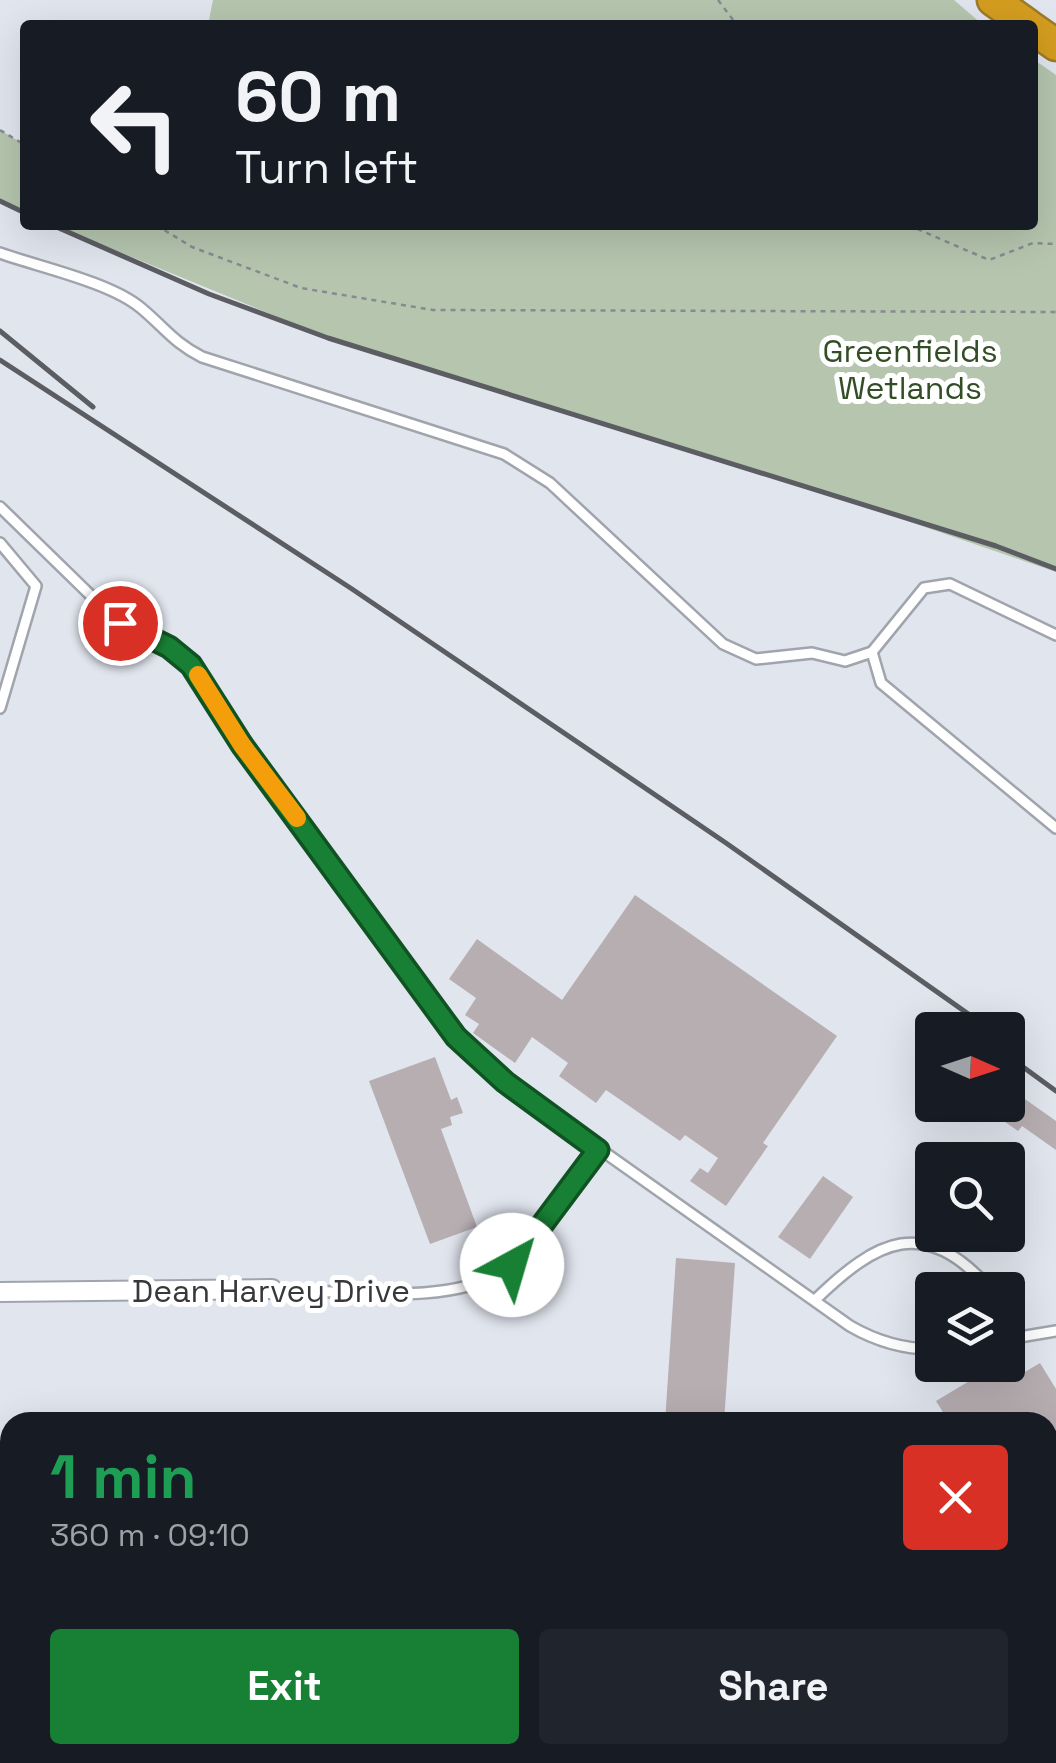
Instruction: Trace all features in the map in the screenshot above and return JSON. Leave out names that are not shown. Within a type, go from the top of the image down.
[{"type":"highway","points":[[993,0],[1020,20]]},
{"type":"street","name":"Dean Harvey Drive","points":[[0,1292],[272,1289]]},
{"type":"lane","points":[[0,253],[120,296],[140,308],[172,342],[202,357],[504,454],[550,482],[722,644],[756,659],[812,654],[845,661],[872,652],[924,588],[950,584],[1056,635]]},
{"type":"lane","points":[[0,507],[120,623],[169,647],[191,665],[242,745],[456,1037],[505,1082],[815,1300],[874,1340],[915,1349]]},
{"type":"lane","points":[[0,542],[36,586],[0,708]]},
{"type":"lane","points":[[872,652],[880,683],[1056,828]]},
{"type":"lane","name":"Dean Harvey Drive","points":[[272,1289],[442,1291],[490,1278],[523,1255],[598,1150]]},
{"type":"lane","points":[[815,1300],[862,1258],[899,1243],[941,1250],[974,1272]]},
{"type":"lane","points":[[1025,1336],[1056,1331]]},
{"type":"path","points":[[718,0],[733,20]]},
{"type":"path","points":[[164,230],[192,247],[301,288],[433,310],[1056,312]]},
{"type":"path","points":[[919,230],[988,260],[1033,243],[1056,244]]},
{"type":"green space","points":[[213,0],[954,0],[977,20],[209,20]]},
{"type":"green space","name":"Greenfields Wetlands","points":[[1038,62],[1056,75],[1056,572],[817,490],[329,338],[66,230],[1038,230]]},
{"type":"green space","points":[[0,130],[20,142],[20,211],[0,201]]},
{"type":"building","points":[[635,895],[837,1036],[763,1143],[768,1146],[726,1206],[690,1181],[700,1168],[708,1173],[718,1158],[685,1135],[680,1141],[606,1090],[596,1103],[559,1076],[568,1063],[532,1037],[515,1063],[473,1033],[479,1024],[465,1015],[476,998],[449,979],[477,939],[562,1000]]},
{"type":"building","points":[[435,1057],[451,1100],[457,1097],[463,1113],[450,1117],[452,1125],[441,1129],[477,1227],[430,1244],[369,1081]]},
{"type":"building","points":[[1025,1099],[1056,1121],[1056,1150],[1022,1126],[1018,1131],[1005,1122],[1025,1122]]},
{"type":"building","points":[[823,1176],[853,1197],[810,1259],[778,1237]]},
{"type":"building","points":[[676,1258],[735,1263],[725,1412],[666,1412]]},
{"type":"building","points":[[1040,1363],[1056,1389],[1056,1412],[943,1412],[936,1401],[968,1382],[1025,1382],[1025,1372]]},
{"type":"railway","points":[[0,201],[20,211]]},
{"type":"railway","points":[[63,230],[209,294],[328,338],[996,546],[1056,569]]},
{"type":"railway","points":[[0,331],[93,407]]},
{"type":"railway","points":[[0,360],[352,589],[726,843],[965,1012]]},
{"type":"railway","points":[[1025,1068],[1056,1091]]},
{"type":"slow traffic","points":[[198,675],[242,745],[297,818]]},
{"type":"route","points":[[120,623],[169,647],[191,665],[242,745],[332,862],[389,952],[403,960],[456,1037],[505,1082],[598,1150],[512,1265]]}]
